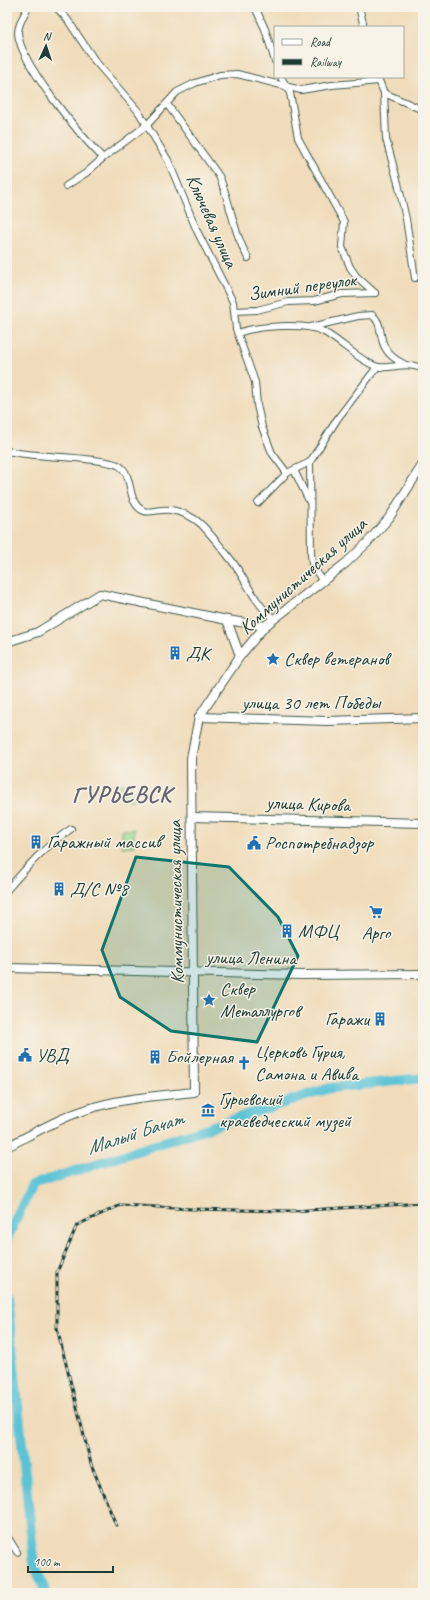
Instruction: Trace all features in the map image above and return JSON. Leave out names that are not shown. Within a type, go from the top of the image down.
[{"type":"street","points":[[28,7],[19,26],[18,32],[21,46],[36,77],[103,158]]},
{"type":"street","name":"Ключевая улица","points":[[56,7],[67,19],[95,61],[138,111],[168,160],[197,231],[232,302],[238,333],[255,382],[258,412],[267,442],[278,462],[288,473]]},
{"type":"street","points":[[255,7],[265,29],[274,58]]},
{"type":"street","points":[[359,7],[364,26]]},
{"type":"street","points":[[66,186],[86,174],[103,158],[147,125],[168,104],[177,92],[187,86],[220,75],[246,75],[301,90],[332,84],[378,79],[384,93],[386,139],[406,217],[414,278]]},
{"type":"street","points":[[282,78],[286,86]]},
{"type":"street","name":"Зимний переулок","points":[[234,311],[257,310],[288,302],[314,301],[342,294],[375,293],[356,276],[350,267],[342,247],[344,222],[298,138],[293,105],[286,86]]},
{"type":"street","points":[[384,93],[423,110]]},
{"type":"street","points":[[168,104],[219,176],[223,185],[236,233],[248,258]]},
{"type":"street","points":[[238,333],[256,328],[311,327],[370,314],[377,321],[381,340],[388,353],[394,359],[406,365]]},
{"type":"street","points":[[311,327],[326,333],[377,367],[414,365],[423,369]]},
{"type":"street","points":[[258,503],[288,473],[310,462],[338,418],[377,367]]},
{"type":"street","points":[[7,451],[41,456],[74,457],[118,465],[125,473],[135,503],[139,508],[145,511],[174,510],[185,514],[202,524],[232,561],[252,593],[268,614],[274,619]]},
{"type":"street","points":[[310,462],[311,560],[322,582]]},
{"type":"street","name":"Коммунистическая улица","points":[[7,1147],[69,1115],[86,1109],[138,1098],[194,1092],[191,758],[199,717],[240,656],[265,626],[346,563],[379,530],[400,502],[423,464]]},
{"type":"street","points":[[294,470],[310,504]]},
{"type":"street","points":[[7,642],[38,632],[100,594],[265,626]]},
{"type":"street","points":[[228,620],[240,656]]},
{"type":"street","name":"улица 30 лет Победы","points":[[199,717],[327,721],[423,718]]},
{"type":"street","name":"улица Кирова","points":[[192,817],[423,823]]},
{"type":"street","points":[[7,890],[41,853],[58,837],[71,829]]},
{"type":"street","name":"улица Ленина","points":[[7,968],[302,975],[423,974]]},
{"type":"street","points":[[7,1536],[17,1552]]},
{"type":"highlighted area","points":[[136,857],[229,867],[278,917],[298,956],[257,1042],[171,1031],[120,997],[102,950]]},
{"type":"green space","points":[[132,783],[133,800],[121,800],[120,784]]},
{"type":"green space","points":[[134,829],[134,846],[122,847],[122,830]]},
{"type":"waterway","name":"Малый Бачат","points":[[7,1238],[32,1185],[330,1088],[423,1078]]},
{"type":"waterway","name":"Малый Бачат","points":[[7,1297],[34,1563],[46,1593]]},
{"type":"railway","points":[[116,1525],[91,1464],[57,1328],[57,1272],[77,1225],[121,1205],[192,1209],[292,1211],[423,1203]]},
{"type":"place","name":"ДК","points":[[175,653]]},
{"type":"place","name":"Сквер ветеранов","points":[[273,659]]},
{"type":"place","name":"Гаражный массив","points":[[36,842]]},
{"type":"place","name":"Роспотребнадзор","points":[[254,843]]},
{"type":"place","name":"Д/С №8","points":[[59,889]]},
{"type":"place","name":"Арго","points":[[376,912]]},
{"type":"place","name":"МФЦ","points":[[287,931]]},
{"type":"place","name":"Сквер Металлургов","points":[[209,1000]]},
{"type":"place","name":"Гаражи","points":[[380,1019]]},
{"type":"place","name":"УВД","points":[[25,1055]]},
{"type":"place","name":"Бойлерная","points":[[155,1057]]},
{"type":"place","name":"Церковь Гурия, Самона и Авива","points":[[244,1063]]},
{"type":"place","name":"Гурьевский краеведческий музей","points":[[208,1110]]},
{"type":"district","name":"ГУРЬЕВСК","points":[[122,794]]}]
